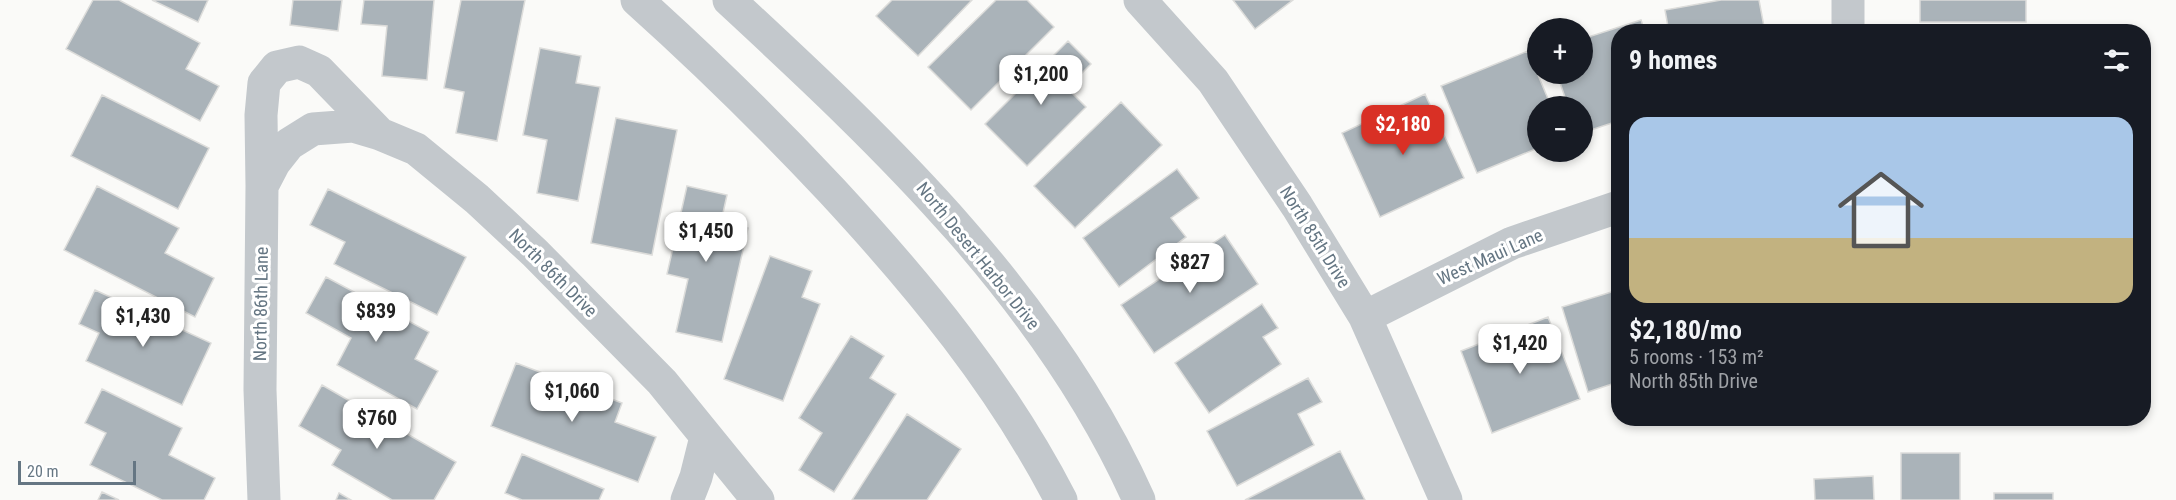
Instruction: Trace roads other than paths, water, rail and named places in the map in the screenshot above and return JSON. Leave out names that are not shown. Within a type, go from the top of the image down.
[{"type":"street","points":[[637,0],[787,143],[892,256],[941,315],[986,376],[1024,432],[1061,500]]},
{"type":"street","name":"North Desert Harbor Drive","points":[[729,0],[830,92],[917,182],[1002,280],[1044,336],[1098,417],[1139,500]]},
{"type":"street","name":"North 85th Drive","points":[[1140,0],[1213,81],[1296,206],[1365,317],[1446,500]]},
{"type":"street","points":[[1848,0],[1848,24]]},
{"type":"street","name":"North 86th Drive","points":[[262,186],[261,115],[264,82],[277,67],[299,62],[319,71],[380,134]]},
{"type":"street","name":"North 86th Drive","points":[[313,129],[353,126],[416,149],[477,199],[535,253],[662,382],[758,500]]},
{"type":"street","name":"North 86th Lane","points":[[264,500],[260,390],[262,186],[274,163],[289,144],[313,129]]},
{"type":"street","name":"West Maui Lane","points":[[1365,317],[1512,243],[1611,209]]},
{"type":"street","points":[[687,500],[706,437]]}]
